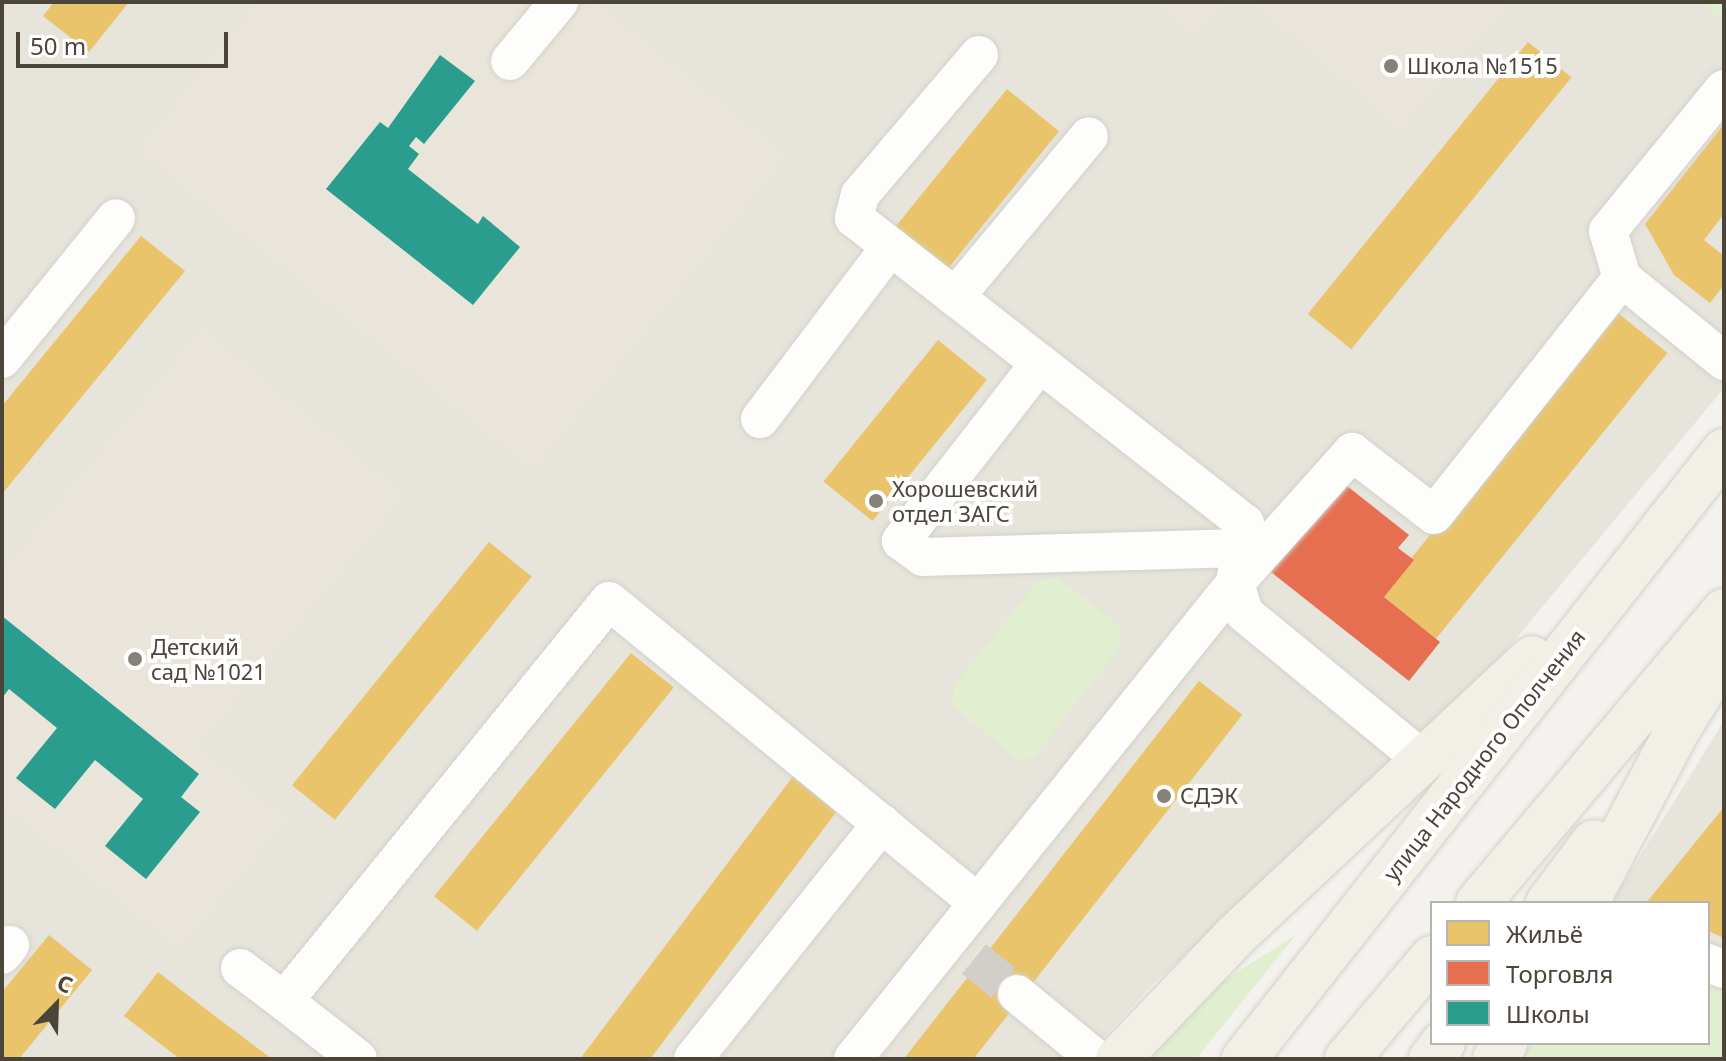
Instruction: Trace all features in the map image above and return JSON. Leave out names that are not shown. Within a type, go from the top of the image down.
[{"type":"main road","name":"улица Народного Ополчения","points":[[1244,1059],[1724,451]]},
{"type":"main road","points":[[1118,1059],[1234,937],[1641,555]]},
{"type":"main road","points":[[1480,901],[1724,611]]},
{"type":"main road","points":[[1587,901],[1677,731],[1724,655]]},
{"type":"main road","points":[[1550,901],[1677,731]]},
{"type":"main road","points":[[1347,1059],[1430,960]]},
{"type":"lane","points":[[510,61],[559,2]]},
{"type":"lane","points":[[979,55],[860,195],[854,218],[1245,523],[1238,566],[1244,613],[1424,761]]},
{"type":"lane","points":[[1724,89],[1608,231],[1622,278],[1724,361]]},
{"type":"lane","points":[[955,297],[1089,136]]},
{"type":"lane","points":[[2,359],[116,218]]},
{"type":"lane","points":[[760,419],[890,247]]},
{"type":"lane","points":[[853,1059],[962,949],[978,903],[1238,566],[1352,452],[1434,515],[1622,278]]},
{"type":"lane","points":[[1040,363],[901,541],[923,557],[1238,566]]},
{"type":"lane","points":[[284,1001],[609,601],[978,903]]},
{"type":"lane","points":[[693,1059],[882,823]]},
{"type":"lane","points":[[240,968],[358,1059]]},
{"type":"lane","points":[[1017,994],[1096,1059]]},
{"type":"shaded area","points":[[2,2],[1724,2],[1724,388],[1466,699],[1153,984],[1084,1059],[2,1059]]},
{"type":"shaded area","points":[[259,2],[567,2],[580,13],[595,2],[786,156],[533,470],[139,150]]},
{"type":"shaded area","points":[[1153,2],[1226,2],[1194,38]]},
{"type":"shaded area","name":"Школа №1515","points":[[1254,2],[1511,2],[1400,129]]},
{"type":"shaded area","name":"Детский сад №1021","points":[[202,329],[404,495],[197,746],[286,819],[179,949],[2,804],[2,572]]},
{"type":"shaded area","points":[[1724,721],[1724,981],[1710,977],[1710,901],[1612,901]]},
{"type":"green space","points":[[1699,2],[1724,2],[1724,15],[1721,19]]},
{"type":"green space","points":[[1057,577],[1119,626],[1120,647],[1034,757],[1018,760],[952,705],[954,686],[1038,581]]},
{"type":"green space","points":[[1296,935],[1196,1059],[1145,1059],[1215,986]]},
{"type":"green space","points":[[1710,977],[1724,981],[1724,1059],[1521,1059],[1529,1045],[1710,1045]]},
{"type":"building: Жильё","points":[[54,2],[129,2],[89,52],[43,16]]},
{"type":"building: Жильё","points":[[1528,42],[1572,77],[1351,349],[1308,314]]},
{"type":"building: Жильё","points":[[1007,89],[1059,131],[943,275],[891,233]]},
{"type":"building: Жильё","points":[[1724,124],[1724,214],[1704,240],[1724,256],[1724,285],[1710,303],[1674,275],[1645,224]]},
{"type":"building: Жильё","points":[[141,236],[185,271],[2,494],[2,406]]},
{"type":"building: Жильё","points":[[1613,309],[1667,353],[1436,639],[1381,595]]},
{"type":"building: Жильё","points":[[938,340],[987,380],[872,521],[823,481]]},
{"type":"building: Жильё","points":[[489,542],[532,577],[335,820],[292,785]]},
{"type":"building: Жильё","points":[[631,653],[674,688],[477,931],[434,896]]},
{"type":"building: Жильё","points":[[1199,681],[1242,715],[973,1059],[904,1059]]},
{"type":"building: Жильё","points":[[794,775],[839,809],[650,1059],[580,1059]]},
{"type":"building: Жильё","points":[[1724,807],[1724,938],[1710,932],[1710,901],[1648,901]]},
{"type":"building: Жильё","points":[[49,935],[92,970],[19,1059],[2,1059],[2,992]]},
{"type":"building: Жильё","points":[[158,972],[272,1059],[180,1059],[124,1016]]},
{"type":"building: Торговля","points":[[1337,478],[1409,535],[1398,548],[1414,560],[1384,597],[1440,642],[1409,681],[1266,568]]},
{"type":"building: Школы","points":[[440,55],[475,81],[424,144],[416,137],[409,146],[419,154],[408,169],[478,224],[483,216],[520,247],[473,305],[326,189],[380,122],[388,128]]},
{"type":"building: Школы","points":[[2,616],[199,774],[181,797],[200,812],[146,879],[105,846],[143,799],[95,760],[55,809],[16,778],[57,728],[9,689],[2,698]]},
{"type":"tunnel","points":[[974,959],[1017,994]]},
{"type":"place","name":"Школа №1515","points":[[1391,66]]},
{"type":"place","name":"Хорошевский отдел ЗАГС","points":[[876,501]]},
{"type":"place","name":"Детский сад №1021","points":[[135,659]]},
{"type":"place","name":"СДЭК","points":[[1164,796]]}]
